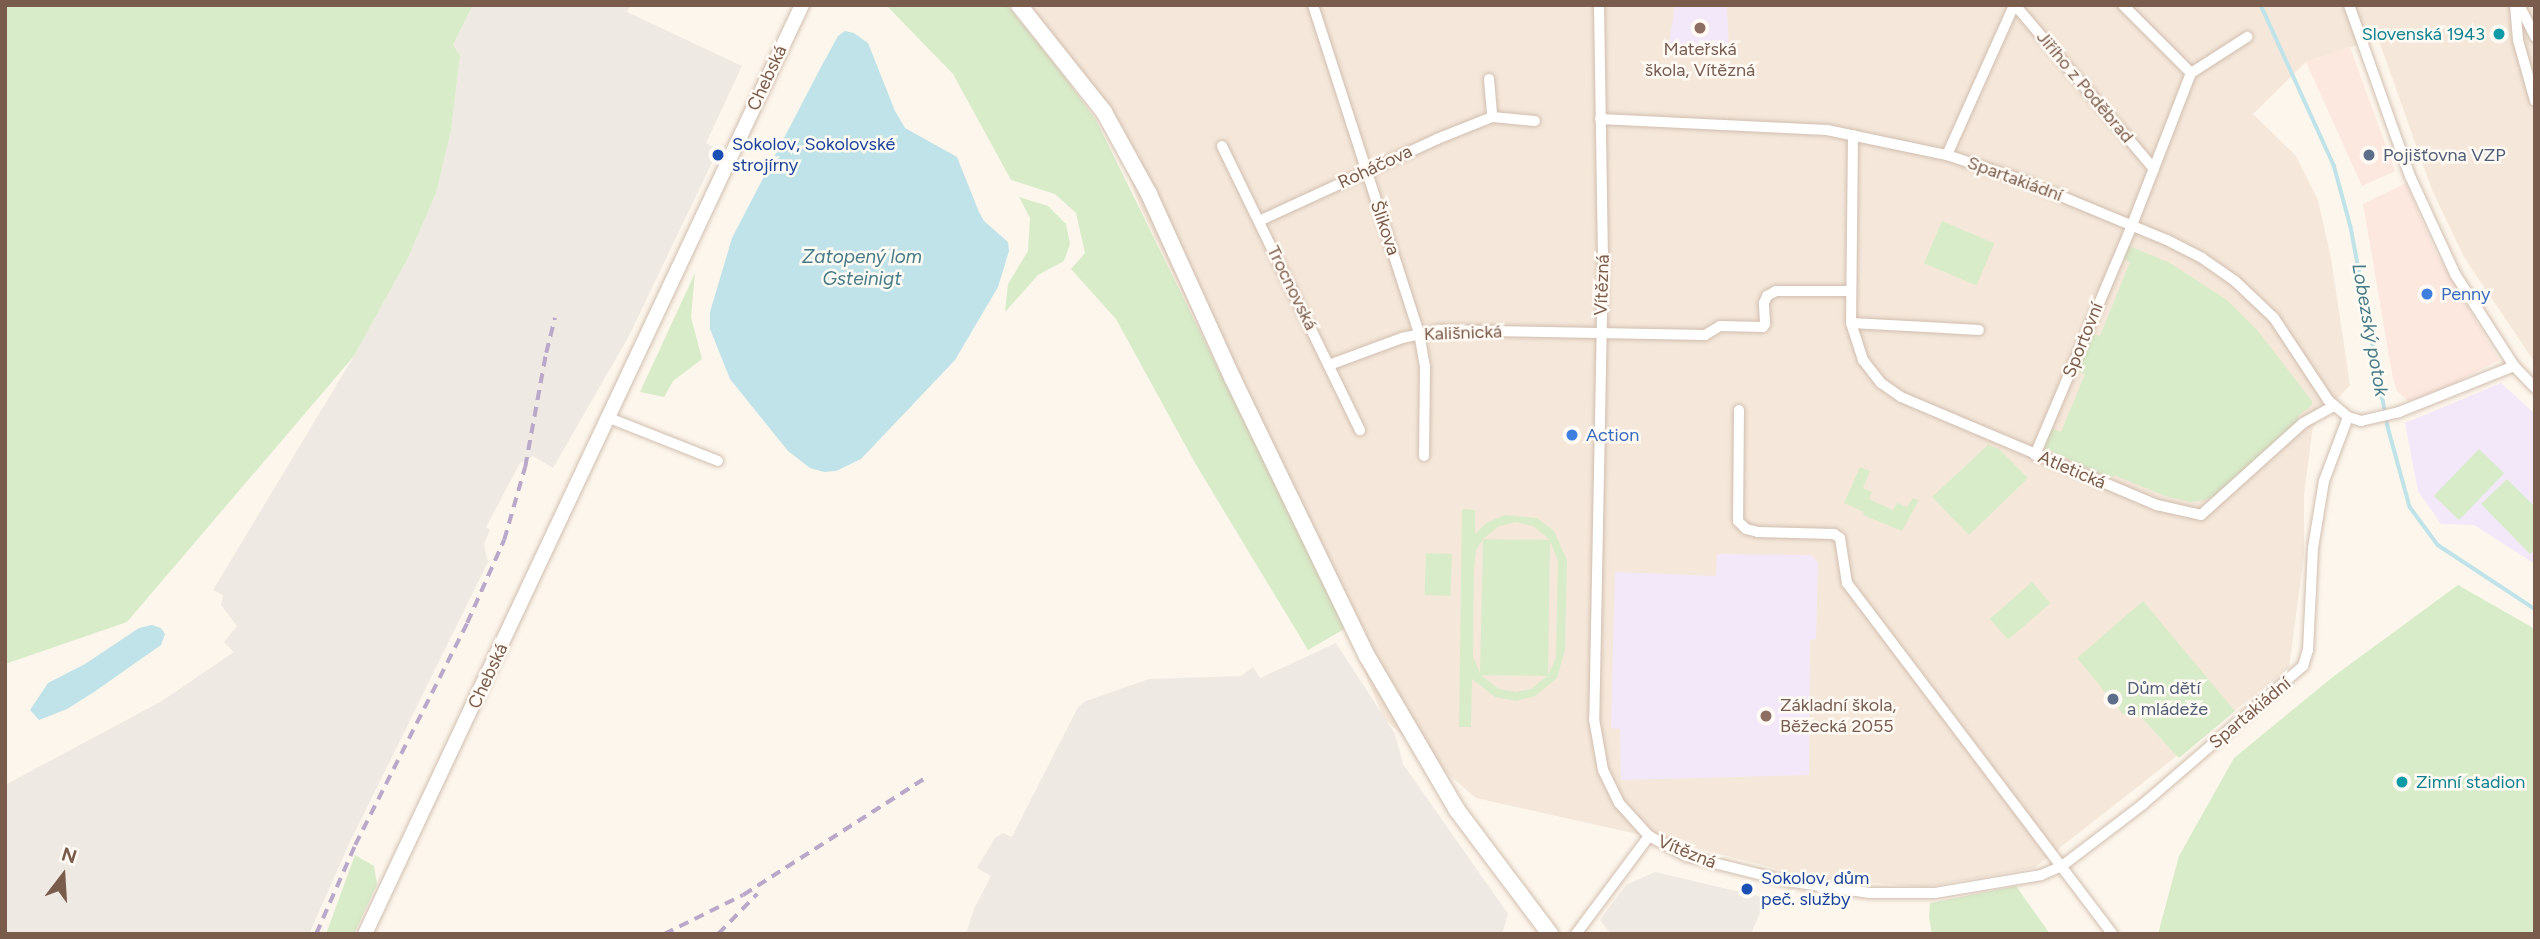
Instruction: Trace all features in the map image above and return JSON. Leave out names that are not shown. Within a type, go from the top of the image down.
[{"type":"main road","points":[[1019,5],[1104,112],[1149,194],[1232,377],[1367,656],[1457,810],[1550,934]]},
{"type":"street","name":"Chebská","points":[[366,934],[802,5]]},
{"type":"street","name":"Šlikova","points":[[1313,5],[1419,333],[1425,366],[1424,456]]},
{"type":"street","name":"Vítězná","points":[[1599,5],[1603,264],[1594,719],[1599,754],[1611,790],[1649,836],[1668,848],[1710,864],[1796,883],[1870,893],[1935,893],[2041,875],[2062,866]]},
{"type":"street","points":[[1947,155],[2015,5]]},
{"type":"street","name":"Jiřího z Poděbrad","points":[[2015,5],[2154,169]]},
{"type":"street","points":[[2123,5],[2191,73],[2247,37]]},
{"type":"street","points":[[2349,5],[2410,176],[2455,274],[2514,366],[2535,388]]},
{"type":"street","points":[[2517,5],[2535,37]]},
{"type":"street","points":[[2517,5],[2518,40],[2535,101]]},
{"type":"street","name":"Sportovní","points":[[2035,455],[2132,225],[2191,73]]},
{"type":"street","points":[[1489,79],[1492,117]]},
{"type":"street","name":"Roháčova","points":[[1259,221],[1492,117],[1535,121]]},
{"type":"street","name":"Spartakiádní","points":[[1600,119],[1717,122],[1827,130],[1947,155],[2022,180],[2132,225],[2202,258],[2255,298],[2274,318],[2334,406],[2361,421],[2399,412],[2514,366]]},
{"type":"street","name":"Atletická","points":[[1853,135],[1851,323],[1863,360],[1891,390],[1921,407],[2157,506],[2201,516],[2304,423],[2334,406]]},
{"type":"street","name":"Trocnovská","points":[[1222,146],[1360,430]]},
{"type":"street","points":[[1601,332],[1705,335],[1720,327],[1763,327],[1764,303],[1771,293],[1850,291]]},
{"type":"street","points":[[1851,323],[1979,330]]},
{"type":"street","name":"Kališnická","points":[[1329,365],[1419,333],[1439,330],[1574,334],[1601,332]]},
{"type":"street","points":[[1739,410],[1738,521],[1746,529],[1758,532],[1822,533],[1840,538],[1847,583],[2112,934]]},
{"type":"street","name":"Spartakiádní","points":[[2062,866],[2142,805],[2303,666],[2308,650],[2312,559],[2324,481],[2348,416]]},
{"type":"street","points":[[609,418],[718,461]]},
{"type":"street","points":[[1576,934],[1649,836]]},
{"type":"shaded area","points":[[473,5],[631,5],[627,12],[742,66],[706,143],[718,150],[629,336],[553,468],[533,456],[520,463],[486,527],[490,530],[484,544],[488,562],[350,842],[309,934],[5,934],[5,785],[162,701],[234,652],[224,642],[237,626],[221,605],[223,595],[213,590],[354,356],[408,258],[436,193],[451,131],[460,55],[453,45]]},
{"type":"shaded area","points":[[1031,5],[2535,5],[2535,363],[2464,257],[2432,190],[2378,38],[2306,62],[2253,114],[2296,156],[2318,200],[2331,258],[2350,385],[2313,426],[2304,494],[2304,555],[2289,668],[2034,868],[1925,887],[1812,878],[1673,842],[1476,798],[1384,719],[1346,628],[1141,209],[1107,117]]},
{"type":"shaded area","name":"Mateřská škola, Vítězná","points":[[1675,5],[1727,5],[1729,51],[1668,50]]},
{"type":"shaded area","points":[[2350,47],[2395,171],[2362,186],[2306,62]]},
{"type":"shaded area","points":[[2406,183],[2435,251],[2499,360],[2443,389],[2408,401],[2397,391],[2393,379],[2363,204]]},
{"type":"shaded area","points":[[2501,383],[2535,414],[2535,564],[2474,525],[2441,524],[2418,491],[2405,423]]},
{"type":"shaded area","points":[[1717,554],[1811,555],[1818,562],[1816,639],[1810,640],[1809,775],[1621,780],[1620,729],[1611,728],[1615,572],[1716,576]]},
{"type":"shaded area","points":[[1336,643],[1395,734],[1403,764],[1508,914],[1502,934],[966,934],[974,909],[991,876],[977,868],[995,838],[1003,833],[1012,837],[1078,707],[1086,701],[1149,679],[1241,676],[1253,667],[1260,678]]},
{"type":"shaded area","points":[[1655,872],[1766,898],[1751,934],[1611,934],[1600,920],[1626,885]]},
{"type":"green space","points":[[5,5],[473,5],[453,45],[460,55],[451,131],[436,193],[408,258],[354,356],[127,622],[5,664]]},
{"type":"green space","points":[[886,5],[1007,5],[1058,68],[1096,120],[1346,628],[1308,650],[1195,463],[1116,319],[1071,269],[1085,253],[1076,213],[1055,194],[1011,180],[953,74]]},
{"type":"green space","points":[[1019,197],[1048,206],[1066,224],[1070,244],[1064,261],[1038,275],[1005,312],[1008,284],[1028,251],[1030,218]]},
{"type":"green space","points":[[1942,221],[1994,243],[1976,286],[1924,263]]},
{"type":"green space","points":[[2127,245],[2170,263],[2227,300],[2258,331],[2312,401],[2312,405],[2298,416],[2300,420],[2217,495],[2205,500],[2191,502],[2165,496],[2114,475],[2111,479],[2045,448],[2051,428],[2061,432],[2085,374],[2076,370],[2091,333],[2100,336],[2130,262],[2122,258]]},
{"type":"green space","points":[[695,273],[691,317],[702,359],[673,381],[664,397],[640,392]]},
{"type":"green space","points":[[1988,445],[1999,449],[2028,478],[1969,535],[1932,497]]},
{"type":"green space","points":[[2479,449],[2504,473],[2459,520],[2434,496]]},
{"type":"green space","points":[[1860,467],[1870,471],[1863,488],[1872,492],[1869,499],[1893,510],[1897,503],[1907,507],[1913,498],[1919,500],[1902,531],[1863,515],[1864,512],[1844,503]]},
{"type":"green space","points":[[2507,479],[2535,507],[2535,549],[2530,554],[2481,504]]},
{"type":"green space","points":[[1462,509],[1475,510],[1475,534],[1486,523],[1505,515],[1537,518],[1554,531],[1567,560],[1565,650],[1557,678],[1535,696],[1516,701],[1495,697],[1472,679],[1471,727],[1459,727]],"holes":[[[1516,522],[1533,526],[1550,540],[1483,539],[1499,526]],[[1482,540],[1480,673],[1473,657],[1476,551]],[[1550,541],[1558,561],[1556,658],[1548,675]],[[1481,675],[1547,676],[1531,689],[1516,692],[1499,689]]]},
{"type":"green space","points":[[1426,553],[1452,554],[1451,596],[1425,595]]},
{"type":"green space","points":[[2032,582],[2050,603],[2008,640],[1990,619]]},
{"type":"green space","points":[[2458,585],[2535,629],[2535,934],[2158,934],[2179,856],[2234,758],[2334,676]]},
{"type":"green space","points":[[2143,601],[2235,711],[2179,758],[2141,717],[2123,714],[2077,658]]},
{"type":"green space","points":[[355,855],[374,866],[377,884],[354,934],[326,934]]},
{"type":"green space","points":[[2016,886],[2050,934],[1932,934],[1930,903]]},
{"type":"water","name":"Zatopený lom Gsteinigt","points":[[845,31],[854,33],[868,43],[895,111],[905,128],[957,157],[979,212],[984,221],[1008,242],[1009,251],[998,287],[955,360],[861,459],[836,471],[824,472],[810,468],[788,451],[730,379],[710,329],[710,312],[732,238],[821,67],[838,36]]},
{"type":"water","points":[[152,625],[161,628],[165,634],[161,645],[94,692],[67,709],[39,720],[30,710],[48,683],[85,664],[139,628]]},
{"type":"waterway","name":"Lobezský potok","points":[[2261,5],[2334,165],[2351,227],[2388,427],[2410,507],[2438,545],[2535,609]]},
{"type":"railway","points":[[316,934],[355,845],[467,623],[504,540],[525,467],[555,318]]},
{"type":"railway","points":[[664,934],[743,895],[925,778]]},
{"type":"railway","points":[[718,934],[757,894]]},
{"type":"place","name":"Mateřská škola, Vítězná","points":[[1700,28]]},
{"type":"place","name":"Slovenská 1943","points":[[2499,34]]},
{"type":"place","name":"Sokolov, Sokolovské strojírny","points":[[718,155]]},
{"type":"place","name":"Pojišťovna VZP","points":[[2369,155]]},
{"type":"place","name":"Penny","points":[[2427,294]]},
{"type":"place","name":"Action","points":[[1572,435]]},
{"type":"place","name":"Dům dětí a mládeže","points":[[2113,699]]},
{"type":"place","name":"Základní škola, Běžecká 2055","points":[[1766,716]]},
{"type":"place","name":"Zimní stadion","points":[[2402,782]]},
{"type":"place","name":"Sokolov, dům peč. služby","points":[[1747,889]]}]
